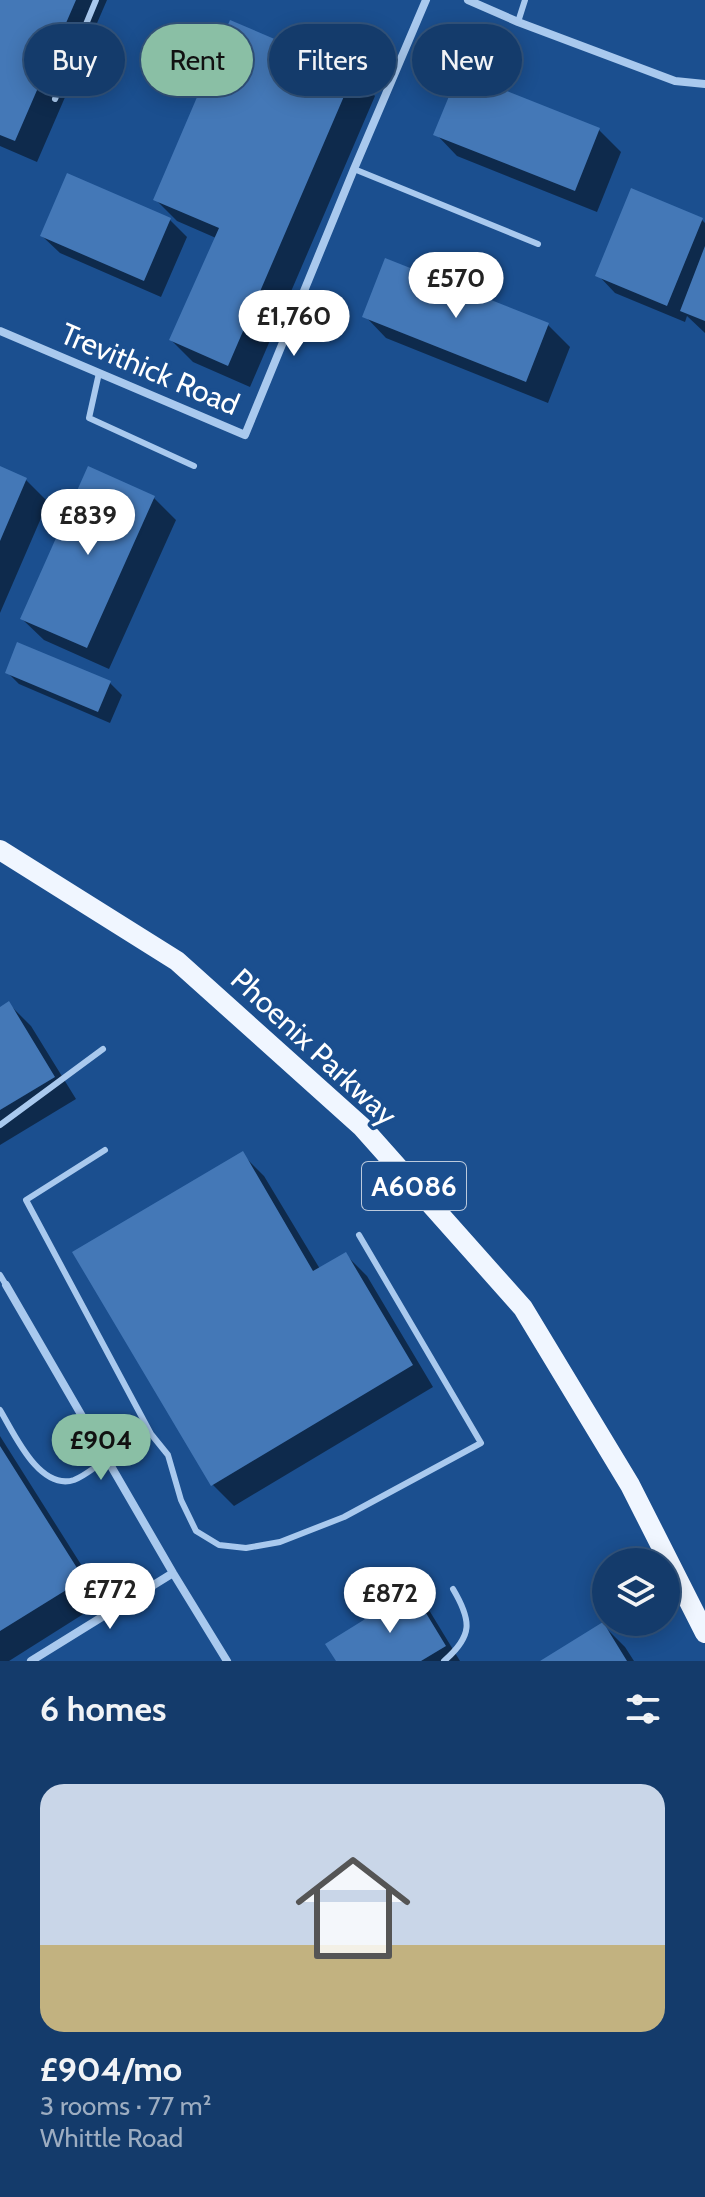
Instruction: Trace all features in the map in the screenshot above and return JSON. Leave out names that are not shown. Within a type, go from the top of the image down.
[{"type":"main road","name":"Phoenix Parkway","points":[[0,850],[177,961],[362,1127],[523,1308],[630,1485],[705,1633]]},
{"type":"street","name":"Trevithick Road","points":[[0,331],[245,435],[426,0]]},
{"type":"street","points":[[468,0],[675,81],[705,84]]},
{"type":"street","points":[[6,1285],[227,1661]]},
{"type":"street","points":[[31,1661],[173,1573]]},
{"type":"lane","points":[[55,99],[96,0]]},
{"type":"lane","points":[[518,22],[525,0]]},
{"type":"lane","points":[[354,169],[538,244]]},
{"type":"lane","points":[[99,373],[89,418],[194,466]]},
{"type":"lane","points":[[0,1125],[103,1049]]},
{"type":"lane","points":[[105,1150],[26,1200],[151,1434],[168,1455],[181,1500],[196,1531],[219,1545],[246,1548],[280,1542],[344,1517],[481,1443],[359,1235]]},
{"type":"lane","points":[[0,1275],[6,1285]]},
{"type":"lane","points":[[0,1410],[31,1460],[43,1473],[59,1482],[74,1480],[107,1459]]},
{"type":"lane","points":[[101,1450],[151,1434]]},
{"type":"lane","points":[[444,1661],[460,1645],[466,1635],[468,1621],[465,1608],[453,1589]]},
{"type":"building","points":[[0,0],[76,0],[66,24],[24,24],[24,96],[34,96],[15,141],[0,135]]},
{"type":"building","points":[[253,30],[269,37],[269,96],[344,96],[228,366],[169,340],[219,228],[153,200],[197,96],[253,96]]},
{"type":"building","points":[[449,96],[519,96],[600,128],[575,191],[433,135]]},
{"type":"building","points":[[67,173],[171,218],[144,281],[40,236]]},
{"type":"building","points":[[631,188],[703,218],[667,306],[595,276]]},
{"type":"building","points":[[705,246],[705,321],[680,311]]},
{"type":"building","points":[[385,258],[549,323],[526,382],[362,317]]},
{"type":"building","points":[[0,466],[27,478],[0,541]]},
{"type":"building","points":[[88,466],[155,496],[87,648],[20,619]]},
{"type":"building","points":[[17,642],[111,681],[98,712],[5,673]]},
{"type":"building","points":[[9,1001],[55,1077],[0,1110],[0,1007]]},
{"type":"building","points":[[243,1151],[313,1271],[346,1252],[413,1365],[211,1486],[72,1252]]},
{"type":"building","points":[[0,1446],[84,1579],[0,1631]]},
{"type":"building","points":[[412,1590],[446,1646],[421,1661],[336,1661],[325,1644]]},
{"type":"building","points":[[592,1629],[592,1636],[612,1636],[627,1661],[540,1661]]}]
